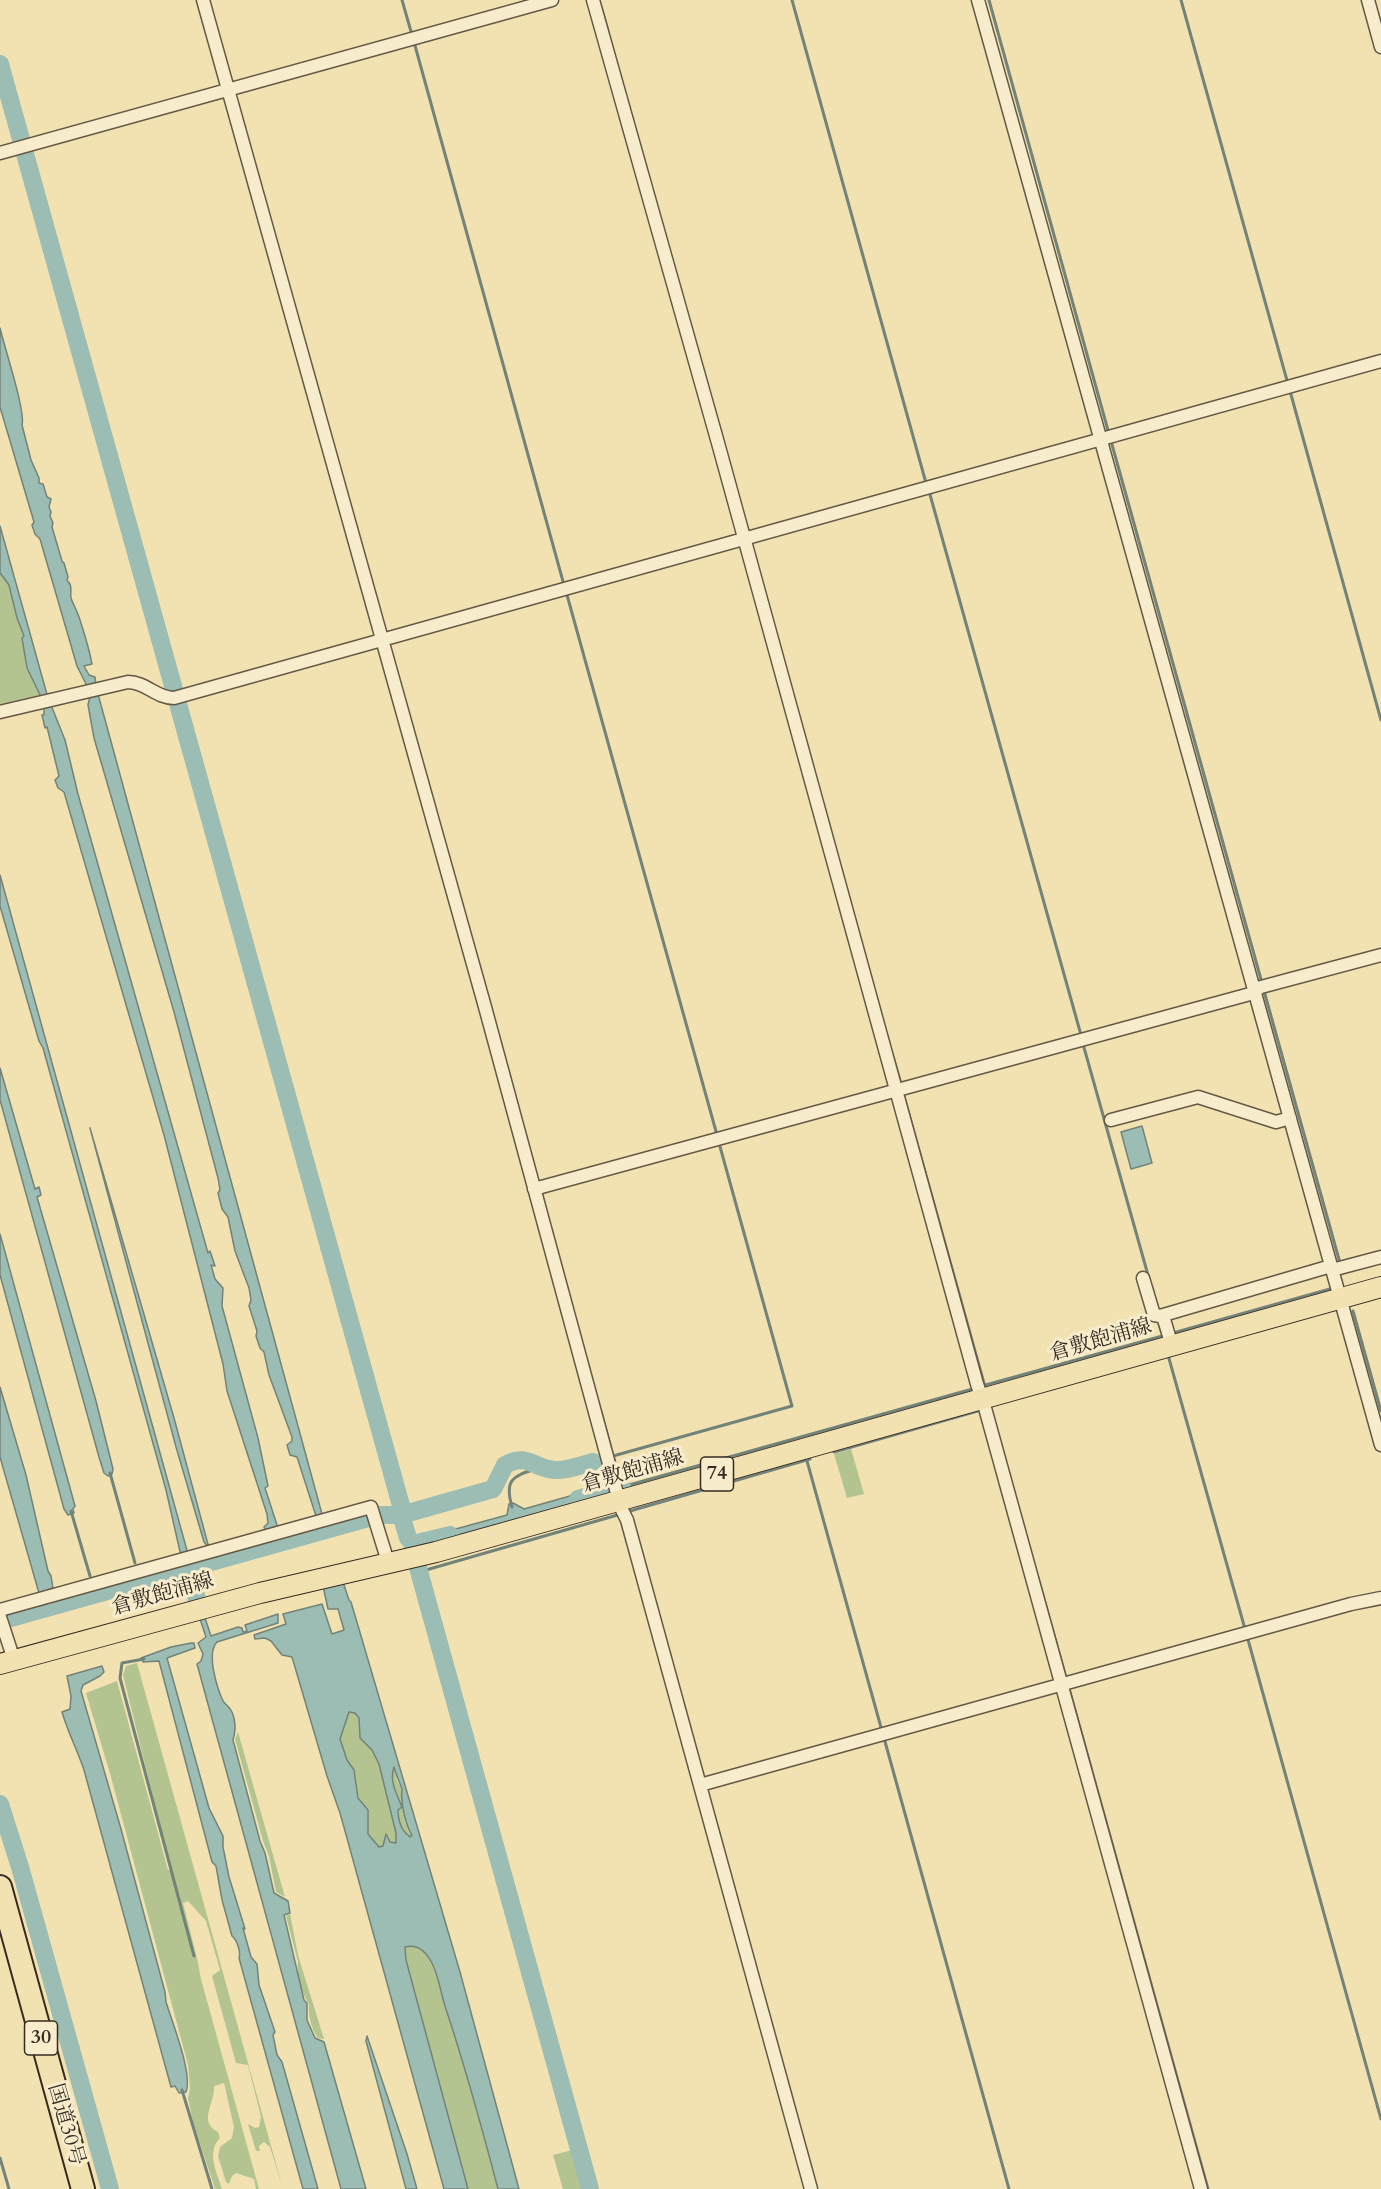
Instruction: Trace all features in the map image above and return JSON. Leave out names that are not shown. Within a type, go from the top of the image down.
[{"type":"highway","name":"国道30号","points":[[0,1887],[82,2189]]},
{"type":"highway","name":"国道30号","points":[[0,1941],[69,2189]]},
{"type":"main road","name":"倉敷飽浦線","points":[[7,1662],[260,1593],[436,1552],[620,1501],[980,1391],[1170,1337],[1340,1299],[1381,1287]]},
{"type":"street","points":[[203,0],[231,89],[384,638],[620,1501],[704,1783],[811,2189]]},
{"type":"street","points":[[0,153],[552,0]]},
{"type":"street","points":[[593,0],[980,1391],[1065,1684],[1201,2189]]},
{"type":"street","points":[[978,0],[1290,1118],[1337,1268],[1340,1299],[1381,1445]]},
{"type":"street","points":[[1368,0],[1381,47]]},
{"type":"street","points":[[0,712],[128,682],[137,682],[161,696],[177,697],[1381,361]]},
{"type":"street","points":[[534,1189],[1250,994],[1254,990],[1381,954]]},
{"type":"street","points":[[1111,1120],[1198,1097],[1276,1122],[1290,1118]]},
{"type":"street","points":[[1143,1278],[1154,1315],[1163,1316],[1381,1257]]},
{"type":"street","points":[[1163,1316],[1170,1337]]},
{"type":"street","points":[[0,1610],[371,1507],[388,1562]]},
{"type":"street","points":[[704,1783],[1351,1604],[1381,1598]]},
{"type":"street","points":[[2,1622],[7,1662]]},
{"type":"green space","points":[[0,573],[9,585],[42,700],[0,708]]},
{"type":"green space","points":[[851,1449],[864,1494],[847,1498],[834,1454]]},
{"type":"green space","points":[[137,1663],[283,2189],[270,2147],[264,2142],[259,2146],[260,2151],[256,2151],[248,2124],[255,2128],[259,2127],[261,2117],[248,2065],[236,2063],[212,1976],[220,1970],[206,1921],[188,1901],[183,1903],[201,1979],[259,2189],[256,2189],[254,2179],[236,2173],[229,2184],[226,2182],[218,2156],[220,2147],[232,2138],[234,2127],[224,2083],[214,2086],[208,2117],[209,2123],[218,2132],[220,2138],[213,2156],[222,2189],[215,2189],[193,2122],[188,2098],[190,2088],[188,2065],[111,1777],[86,1693],[117,1681],[168,1870],[171,1870],[123,1675],[126,1666]]},
{"type":"green space","points":[[348,1712],[355,1713],[360,1718],[360,1738],[372,1750],[379,1764],[396,1833],[396,1843],[390,1842],[386,1835],[383,1846],[379,1847],[368,1834],[368,1810],[358,1798],[354,1770],[347,1760],[340,1739]]},
{"type":"green space","points":[[238,1732],[285,1897],[276,1892],[269,1856],[235,1739]]},
{"type":"green space","points":[[392,1767],[394,1767],[402,1790],[401,1798],[406,1812],[405,1821],[409,1833],[413,1835],[410,1837],[400,1821],[398,1812],[400,1802],[395,1796]]},
{"type":"green space","points":[[290,1914],[298,1955],[324,2039],[318,2038],[314,2030],[309,2004],[300,1984],[298,1962],[286,1916]]},
{"type":"green space","points":[[412,1945],[420,1948],[427,1955],[435,1972],[498,2189],[468,2189],[406,1960],[405,1947]]},
{"type":"green space","points":[[576,2149],[587,2189],[563,2189],[553,2155]]},
{"type":"water","points":[[0,328],[18,393],[22,425],[31,460],[39,483],[43,484],[47,497],[51,499],[49,507],[52,527],[92,664],[84,666],[89,675],[95,677],[96,686],[88,688],[77,666],[40,539],[35,534],[32,525],[34,522],[0,407]]},
{"type":"water","points":[[0,526],[48,698],[42,699],[27,668],[22,638],[24,636],[9,585],[0,573]]},
{"type":"water","points":[[98,694],[322,1514],[316,1516],[297,1457],[290,1455],[287,1445],[292,1441],[292,1437],[269,1375],[264,1352],[256,1336],[257,1331],[249,1306],[251,1300],[249,1288],[235,1251],[228,1217],[222,1209],[218,1193],[220,1190],[218,1178],[174,1012],[94,738],[88,705],[90,696]]},
{"type":"water","points":[[51,705],[65,740],[78,794],[208,1253],[210,1251],[215,1266],[211,1265],[215,1279],[223,1288],[222,1306],[258,1438],[268,1486],[265,1488],[278,1528],[266,1532],[264,1527],[268,1523],[267,1514],[227,1391],[223,1364],[164,1135],[64,792],[58,788],[55,780],[59,776],[42,715],[44,715],[44,706]]},
{"type":"water","points":[[0,875],[188,1554],[181,1556],[166,1490],[43,1048],[0,906]]},
{"type":"water","points":[[0,1068],[35,1189],[39,1187],[41,1195],[37,1197],[96,1401],[113,1469],[112,1474],[108,1476],[104,1473],[99,1457],[0,1100]]},
{"type":"water","points":[[1142,1126],[1152,1163],[1131,1169],[1121,1132]]},
{"type":"water","points":[[90,1128],[209,1548],[204,1542],[176,1447]]},
{"type":"water","points":[[0,1234],[75,1506],[74,1513],[68,1515],[64,1509],[0,1275]]},
{"type":"water","points":[[0,1387],[26,1475],[51,1576],[53,1588],[39,1593],[0,1457]]},
{"type":"water","points":[[599,1490],[599,1496],[429,1543],[430,1536],[507,1515],[509,1504],[513,1503],[524,1509]]},
{"type":"water","points":[[343,1582],[351,1602],[460,1972],[519,2189],[498,2189],[436,1972],[424,1952],[416,1947],[408,1946],[405,1947],[406,1960],[468,2189],[444,2189],[340,1813],[292,1657],[282,1655],[271,1641],[265,1638],[255,1639],[254,1635],[286,1624],[283,1614],[322,1604],[332,1634],[344,1630],[338,1609],[328,1609],[323,1586]],"holes":[[[349,1712],[355,1713],[359,1718],[360,1738],[372,1750],[379,1764],[396,1833],[396,1843],[390,1842],[386,1834],[383,1846],[379,1847],[368,1834],[368,1810],[358,1798],[354,1770],[347,1760],[340,1739]],[[394,1767],[402,1789],[404,1812],[412,1835],[410,1837],[403,1829],[399,1818],[398,1810],[402,1807],[393,1783]]]},
{"type":"water","points":[[278,1614],[278,1623],[217,1642],[212,1654],[212,1662],[223,1701],[231,1710],[234,1719],[233,1740],[274,1893],[288,1901],[290,1913],[284,1915],[304,2000],[307,2003],[307,2020],[315,2038],[324,2042],[366,2189],[341,2189],[197,1664],[201,1661],[203,1654],[198,1643],[206,1637],[199,1616],[204,1615],[211,1636],[238,1627],[242,1628],[243,1632],[247,1631],[245,1625]]},
{"type":"water","points":[[194,1643],[195,1648],[167,1658],[209,1808],[223,1836],[229,1877],[251,1957],[257,1964],[259,1985],[275,2032],[273,2035],[277,2055],[282,2062],[318,2189],[303,2189],[239,1958],[238,1946],[232,1936],[222,1900],[216,1866],[212,1862],[159,1661],[143,1662],[141,1658],[171,1647]]},
{"type":"water","points":[[102,1666],[104,1672],[83,1685],[81,1691],[184,2061],[187,2073],[186,2092],[179,2093],[175,2086],[171,2087],[84,1770],[62,1712],[70,1709],[71,1696],[67,1676]]},
{"type":"water","points":[[367,2036],[417,2189],[406,2189],[366,2041]]},
{"type":"waterway","points":[[402,0],[412,35]]},
{"type":"waterway","points":[[599,0],[608,31]]},
{"type":"waterway","points":[[792,0],[926,483]]},
{"type":"waterway","points":[[989,0],[1109,434]]},
{"type":"waterway","points":[[1181,0],[1288,384]]},
{"type":"waterway","points":[[414,42],[564,585]]},
{"type":"waterway","points":[[0,64],[402,1509],[401,1515],[493,1489],[505,1465],[513,1461],[525,1461],[548,1469],[560,1470],[593,1462]]},
{"type":"waterway","points":[[1290,391],[1381,720]]},
{"type":"waterway","points":[[1111,441],[1262,983]]},
{"type":"waterway","points":[[929,491],[1081,1035]]},
{"type":"waterway","points":[[567,595],[717,1135]]},
{"type":"waterway","points":[[1264,991],[1340,1263]]},
{"type":"waterway","points":[[1083,1044],[1148,1275]]},
{"type":"waterway","points":[[893,1057],[901,1084]]},
{"type":"waterway","points":[[903,1093],[985,1387]]},
{"type":"waterway","points":[[601,1412],[613,1456],[792,1406],[719,1143]]},
{"type":"waterway","points":[[1173,1333],[1330,1289]]},
{"type":"waterway","points":[[1353,1311],[1381,1411]]},
{"type":"waterway","points":[[1159,1324],[1163,1336]]},
{"type":"waterway","points":[[982,1386],[1166,1335]]},
{"type":"waterway","points":[[1168,1355],[1245,1629]]},
{"type":"waterway","points":[[622,1487],[976,1388]]},
{"type":"waterway","points":[[834,1452],[981,1410]]},
{"type":"waterway","points":[[613,1456],[623,1490]]},
{"type":"waterway","points":[[630,1511],[810,1459]]},
{"type":"waterway","points":[[807,1461],[882,1731]]},
{"type":"waterway","points":[[512,1507],[509,1489],[511,1483],[518,1475],[541,1467]]},
{"type":"waterway","points":[[110,1473],[135,1563]]},
{"type":"waterway","points":[[578,1499],[622,1487]]},
{"type":"waterway","points":[[627,1506],[632,1519]]},
{"type":"waterway","points":[[71,1511],[90,1576]]},
{"type":"waterway","points":[[419,1572],[621,1514]]},
{"type":"waterway","points":[[0,1621],[379,1515],[401,1515],[408,1538],[413,1544],[450,1535]]},
{"type":"waterway","points":[[417,1564],[590,2189]]},
{"type":"waterway","points":[[189,1568],[197,1600]]},
{"type":"waterway","points":[[1038,1578],[1066,1678]]},
{"type":"waterway","points":[[94,1590],[95,1594]]},
{"type":"waterway","points":[[1247,1636],[1381,2119]]},
{"type":"waterway","points":[[144,1659],[122,1663],[120,1678],[194,1956]]},
{"type":"waterway","points":[[1068,1685],[1208,2189]]},
{"type":"waterway","points":[[884,1738],[1009,2189]]},
{"type":"waterway","points":[[0,1804],[20,1867],[110,2189]]},
{"type":"waterway","points":[[182,2090],[212,2189]]},
{"type":"waterway","points":[[0,2158],[9,2189]]}]
